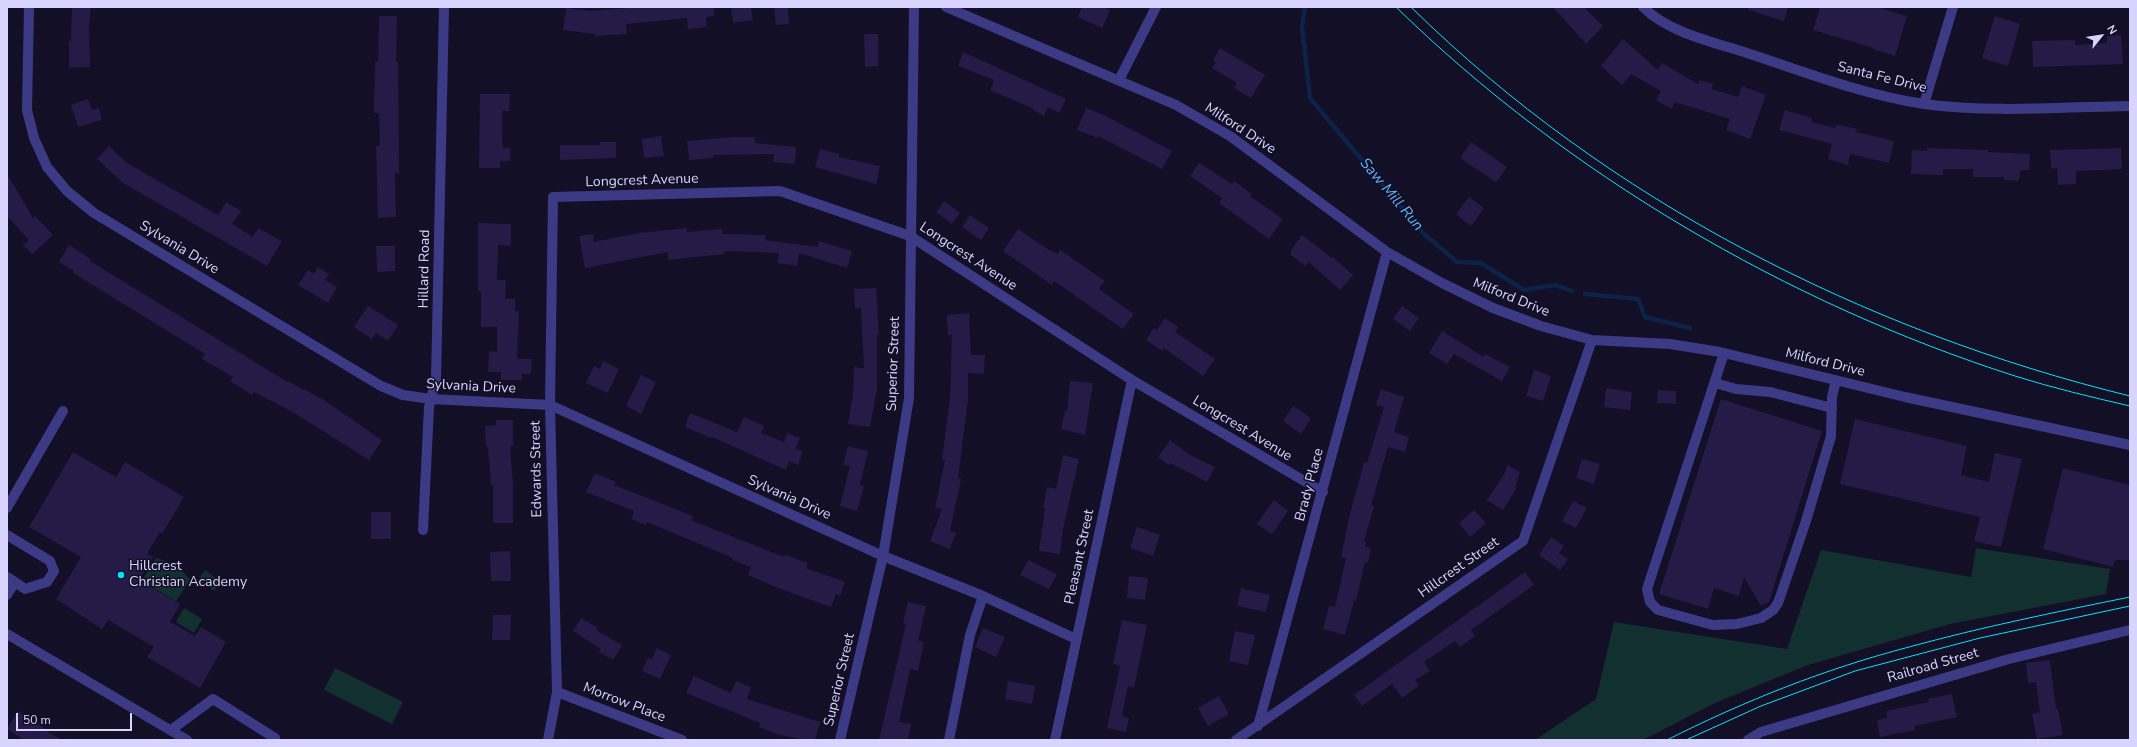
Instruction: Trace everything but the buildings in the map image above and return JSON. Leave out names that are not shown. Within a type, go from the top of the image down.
[{"type":"street","name":"Sylvania Drive","points":[[29,7],[27,110],[34,138],[47,167],[67,192],[94,213],[381,386],[403,395],[431,399],[550,405],[883,556],[983,596],[1076,639]]},
{"type":"street","name":"Hillard Road","points":[[423,530],[429,407],[436,379],[444,7]]},
{"type":"street","name":"Superior Street","points":[[840,740],[883,556],[909,398],[914,7]]},
{"type":"street","name":"Milford Drive","points":[[946,7],[1176,105],[1230,136],[1387,252],[1442,283],[1493,308],[1541,326],[1592,340],[1670,344],[1724,353],[1836,380],[2130,445]]},
{"type":"street","points":[[1119,80],[1156,7]]},
{"type":"street","name":"Santa Fe Drive","points":[[1643,7],[1653,17],[1694,36],[1862,90],[1924,104],[1977,108],[2130,106]]},
{"type":"street","points":[[1924,104],[1953,7]]},
{"type":"street","name":"Longcrest Avenue","points":[[553,197],[780,191],[910,236],[1132,380],[1323,492]]},
{"type":"street","name":"Edwards Street","points":[[548,740],[557,692],[550,405],[553,197]]},
{"type":"street","name":"Brady Place","points":[[1258,726],[1323,492],[1387,252]]},
{"type":"street","name":"Hillcrest Street","points":[[1236,740],[1523,541],[1592,340]]},
{"type":"street","points":[[1724,353],[1647,589],[1647,596],[1650,602],[1658,610],[1713,625],[1737,624],[1761,618],[1773,610],[1778,603],[1806,521],[1831,436],[1832,397],[1836,380]]},
{"type":"street","name":"Pleasant Street","points":[[1055,740],[1132,380]]},
{"type":"street","points":[[1715,383],[1736,389],[1770,392],[1832,408]]},
{"type":"street","points":[[7,508],[63,411]]},
{"type":"street","points":[[7,535],[50,561],[54,571],[46,582],[25,589],[11,580],[7,595]]},
{"type":"street","points":[[949,740],[967,650],[983,596]]},
{"type":"street","name":"Railroad Street","points":[[1748,740],[1761,732],[1878,696],[2009,659],[2130,630]]},
{"type":"street","points":[[7,634],[187,740]]},
{"type":"street","name":"Morrow Place","points":[[557,692],[682,740]]},
{"type":"street","points":[[170,730],[214,699],[275,738],[274,740]]},
{"type":"green space","points":[[1976,548],[2110,569],[2106,594],[1950,624],[1808,665],[1715,703],[1643,740],[1535,740],[1596,699],[1614,622],[1787,649],[1821,550],[1971,577]]},
{"type":"green space","points":[[156,558],[175,566],[190,580],[176,601],[142,581]]},
{"type":"green space","points":[[205,570],[221,582],[214,591],[199,579]]},
{"type":"green space","points":[[184,608],[202,619],[194,633],[176,622]]},
{"type":"green space","points":[[335,668],[403,702],[392,724],[324,690]]},
{"type":"waterway","name":"Saw Mill Run","points":[[1305,7],[1302,26],[1310,98],[1423,233],[1457,262],[1481,263],[1524,290],[1555,285],[1572,291]]},
{"type":"waterway","name":"Saw Mill Run","points":[[1585,294],[1638,299],[1645,317],[1690,328]]},
{"type":"tram line","points":[[1396,7],[1462,68],[1533,125],[1607,178],[1684,227],[1764,271],[1846,311],[1930,346],[2015,376],[2130,406]]},
{"type":"tram line","points":[[1411,7],[1487,76],[1569,140],[1654,198],[1744,250],[1837,295],[1933,335],[2031,369],[2130,396]]},
{"type":"tram line","points":[[1667,740],[1755,699],[1847,665],[1991,626],[2130,597]]},
{"type":"tram line","points":[[1686,740],[1761,706],[1855,671],[1980,638],[2130,606]]},
{"type":"place","name":"Hillcrest Christian Academy","points":[[121,575]]}]
